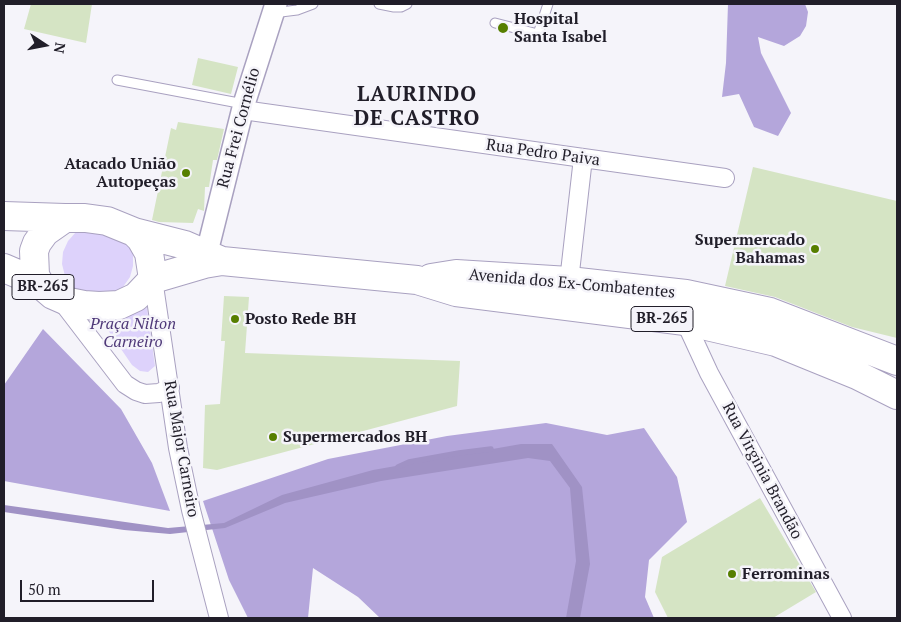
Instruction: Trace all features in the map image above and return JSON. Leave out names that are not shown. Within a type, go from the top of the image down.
[{"type":"main road","name":"BR-265","points":[[4,216],[85,218],[107,221],[134,232]]},
{"type":"main road","name":"BR-265","points":[[49,291],[35,275],[33,265],[34,251],[45,232],[65,218]]},
{"type":"main road","name":"Avenida dos Ex-Combatentes","points":[[134,232],[206,251],[417,280],[456,292],[685,321],[776,342],[857,375],[897,395]]},
{"type":"main road","points":[[134,232],[141,239],[149,253],[153,279]]},
{"type":"main road","name":"Avenida dos Ex-Combatentes","points":[[153,279],[206,251]]},
{"type":"main road","name":"BR-265","points":[[4,268],[49,291],[84,305],[119,305],[136,296],[153,279]]},
{"type":"main road","name":"Avenida dos Ex-Combatentes","points":[[417,280],[456,274],[569,281],[686,294],[770,312],[897,361]]},
{"type":"street","name":"Rua Frei Cornélio","points":[[206,251],[244,107],[274,8]]},
{"type":"street","name":"Rua Pedro Paiva","points":[[244,107],[725,178]]},
{"type":"street","points":[[569,281],[583,158]]},
{"type":"street","name":"Rua Major Carneiro","points":[[153,279],[178,448],[191,510],[219,618]]},
{"type":"street","points":[[49,291],[126,384],[136,391],[145,394],[159,394],[170,388]]},
{"type":"street","name":"Rua Virginia Brandão","points":[[685,321],[709,373],[842,618]]},
{"type":"lane","points":[[274,8],[298,10],[312,4]]},
{"type":"lane","points":[[379,4],[394,7],[401,7],[407,4]]},
{"type":"lane","points":[[495,22],[538,34],[548,4]]},
{"type":"lane","points":[[118,80],[244,107]]},
{"type":"green space","points":[[87,227],[129,243],[133,255],[130,277],[123,287],[114,294],[80,293],[71,286],[65,276],[62,264],[63,252],[68,241],[76,232]]},
{"type":"green space","name":"Praça Nilton Carneiro","points":[[147,308],[155,366],[148,372],[140,371],[132,365],[101,320]]},
{"type":"shaded area","points":[[728,4],[805,4],[808,12],[806,26],[800,36],[784,46],[758,37],[761,53],[791,113],[778,136],[754,127],[739,94],[722,97],[726,63]]},
{"type":"shaded area","points":[[43,329],[121,409],[152,463],[170,511],[4,481],[4,385]]},
{"type":"shaded area","points":[[546,423],[607,435],[644,428],[677,477],[687,522],[649,560],[645,597],[654,618],[380,618],[358,597],[313,568],[308,618],[248,618],[229,580],[203,501],[328,459],[447,436]]},
{"type":"shaded area","points":[[521,444],[552,444],[582,487],[590,564],[580,618],[566,618],[576,561],[570,488],[550,461],[528,458],[381,481],[285,503],[225,528],[170,534],[124,530],[4,512],[4,505],[168,528],[224,523],[282,495],[373,470]]},
{"type":"building","points":[[31,4],[92,4],[86,43],[24,29]]},
{"type":"building","points":[[198,58],[238,67],[231,94],[192,85]]},
{"type":"building","name":"Atacado União Autopeças","points":[[178,122],[224,129],[217,160],[213,160],[209,187],[205,187],[204,211],[198,209],[193,223],[152,220],[171,128],[176,130]]},
{"type":"building","name":"Supermercado Bahamas","points":[[753,167],[897,201],[897,338],[852,327],[775,297],[725,286]]},
{"type":"building","name":"Supermercados BH","points":[[224,296],[249,297],[245,353],[460,361],[457,406],[217,470],[203,468],[205,405],[220,404],[225,341],[221,341]]},
{"type":"building","name":"Ferrominas","points":[[760,498],[816,592],[773,618],[668,618],[655,592],[662,557]]},
{"type":"waterway","points":[[398,467],[409,462],[491,449]]},
{"type":"place","name":"Hospital Santa Isabel","points":[[503,28]]},
{"type":"place","name":"Atacado União Autopeças","points":[[186,173]]},
{"type":"place","name":"Supermercado Bahamas","points":[[815,249]]},
{"type":"place","name":"Posto Rede BH","points":[[235,319]]},
{"type":"place","name":"Supermercados BH","points":[[273,437]]},
{"type":"place","name":"Ferrominas","points":[[732,574]]},
{"type":"district","name":"LAURINDO DE CASTRO","points":[[417,107]]}]
